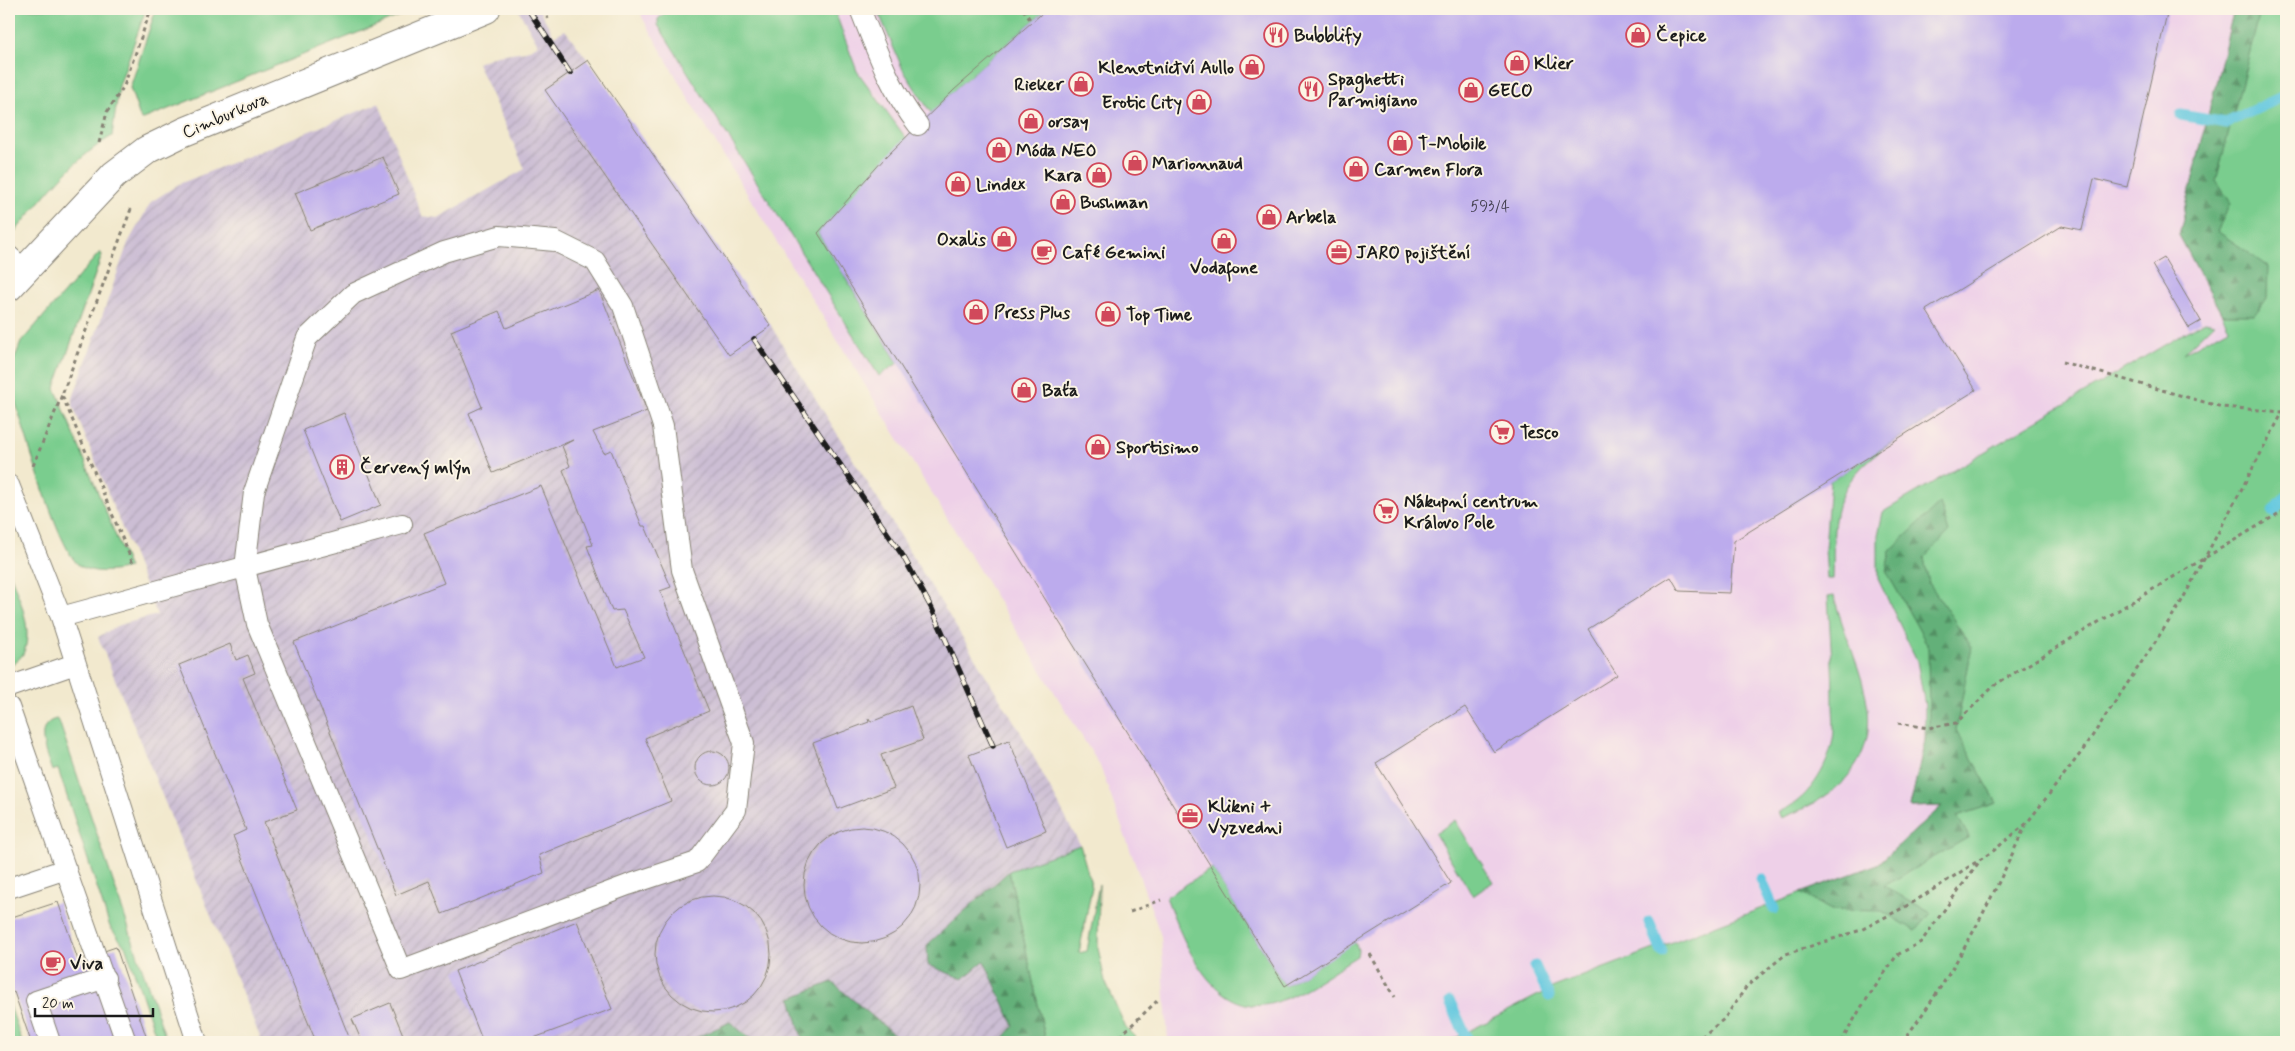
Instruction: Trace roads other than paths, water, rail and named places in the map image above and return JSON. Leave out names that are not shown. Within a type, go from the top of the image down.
[{"type":"street","name":"Cimburkova","points":[[14,271],[114,175],[147,150],[193,128],[486,9]]},
{"type":"lane","points":[[860,9],[882,61],[906,110],[918,125]]},
{"type":"lane","points":[[499,236],[555,241],[595,261],[624,306],[663,426],[682,570],[744,743],[736,810],[697,862],[628,885],[401,970],[257,624],[245,568],[254,492],[307,338],[353,294],[444,252],[499,236]]},
{"type":"lane","points":[[9,484],[61,617],[197,1042]]},
{"type":"lane","points":[[61,617],[402,524]]},
{"type":"lane","points":[[9,687],[75,664]]},
{"type":"lane","points":[[9,707],[126,1042]]},
{"type":"lane","points":[[9,888],[66,870]]},
{"type":"lane","points":[[50,1042],[36,1001],[105,978]]},
{"type":"waterway","points":[[2181,115],[2226,123],[2286,95]]},
{"type":"waterway","points":[[2273,512],[2286,497]]},
{"type":"waterway","points":[[1761,879],[1774,909]]},
{"type":"waterway","points":[[1649,922],[1662,952]]},
{"type":"waterway","points":[[1535,966],[1549,996]]},
{"type":"waterway","points":[[1450,1002],[1466,1036]]},
{"type":"railway","points":[[528,9],[570,73]]},
{"type":"railway","points":[[754,339],[903,556],[932,609],[993,746]]},
{"type":"place","name":"Bubblify","points":[[1276,35]]},
{"type":"place","name":"Čepice","points":[[1638,35]]},
{"type":"place","name":"Klier","points":[[1517,63]]},
{"type":"place","name":"Klenotnictví Aullo","points":[[1252,67]]},
{"type":"place","name":"Rieker","points":[[1081,84]]},
{"type":"place","name":"Spaghetti Parmigiano","points":[[1311,89]]},
{"type":"place","name":"GECO","points":[[1471,90]]},
{"type":"place","name":"Erotic City","points":[[1199,102]]},
{"type":"place","name":"orsay","points":[[1031,121]]},
{"type":"place","name":"T-Mobile","points":[[1400,143]]},
{"type":"place","name":"Móda NEO","points":[[999,150]]},
{"type":"place","name":"Marionnaud","points":[[1135,163]]},
{"type":"place","name":"Carmen Flora","points":[[1356,169]]},
{"type":"place","name":"Kara","points":[[1099,175]]},
{"type":"place","name":"Lindex","points":[[958,184]]},
{"type":"place","name":"Bushman","points":[[1063,202]]},
{"type":"place","name":"Arbela","points":[[1269,217]]},
{"type":"place","name":"Oxalis","points":[[1004,239]]},
{"type":"place","name":"Vodafone","points":[[1224,241]]},
{"type":"place","name":"Café Gemini","points":[[1044,252]]},
{"type":"place","name":"JARO pojištění","points":[[1339,252]]},
{"type":"place","name":"Press Plus","points":[[976,312]]},
{"type":"place","name":"Top Time","points":[[1108,314]]},
{"type":"place","name":"Baťa","points":[[1024,390]]},
{"type":"place","name":"Tesco","points":[[1502,432]]},
{"type":"place","name":"Sportisimo","points":[[1098,447]]},
{"type":"place","name":"Červený mlýn","points":[[342,467]]},
{"type":"place","name":"Nákupní centrum Královo Pole","points":[[1386,511]]},
{"type":"place","name":"Klikni + Vyzvedni","points":[[1190,816]]},
{"type":"place","name":"Viva","points":[[53,963]]}]
